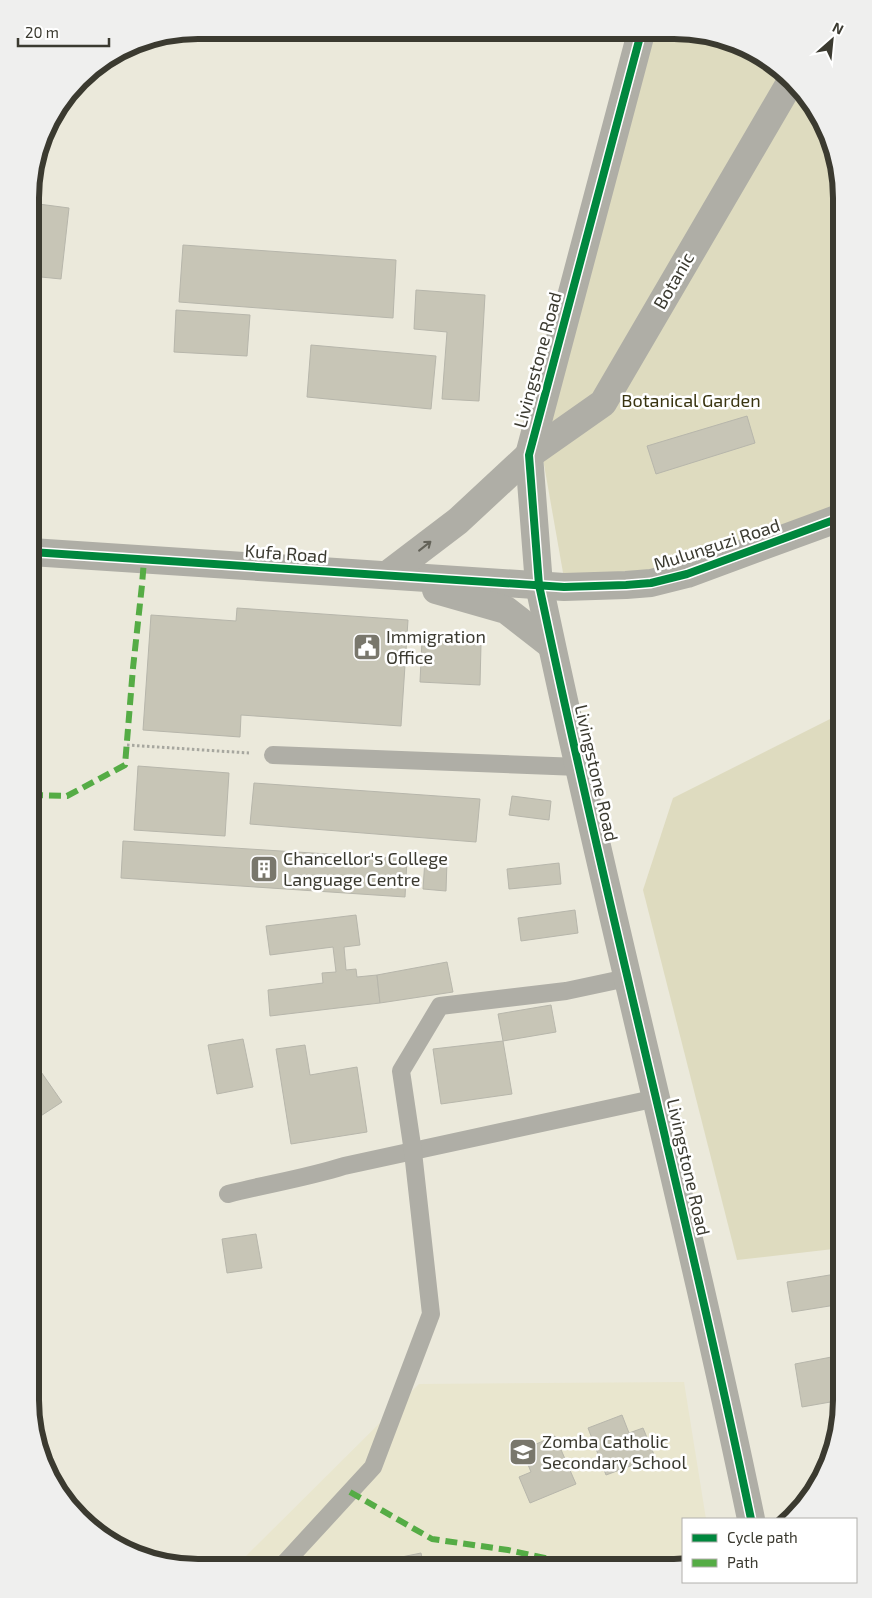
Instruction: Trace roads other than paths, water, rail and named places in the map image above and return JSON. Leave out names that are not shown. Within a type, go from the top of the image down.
[{"type":"street","name":"Livingstone Road","points":[[638,39],[529,455],[539,585],[551,644],[627,978],[657,1098],[724,1389],[751,1518]]},
{"type":"street","name":"Botanic","points":[[387,575],[458,521],[529,455],[603,403],[788,87]]},
{"type":"street","name":"Mulunguzi Road","points":[[539,585],[602,587],[651,583],[696,570],[833,520]]},
{"type":"street","name":"Kufa Road","points":[[39,553],[539,585]]},
{"type":"street","points":[[387,575],[506,610],[551,644]]},
{"type":"lane","points":[[273,755],[579,767]]},
{"type":"lane","points":[[288,1559],[373,1466],[431,1314],[413,1152],[401,1071],[440,1006],[566,991],[627,978]]},
{"type":"lane","points":[[228,1194],[266,1184],[320,1174],[344,1166],[657,1098]]},
{"type":"place","name":"Immigration Office","points":[[367,647]]},
{"type":"place","name":"Chancellor's College Language Centre","points":[[264,869]]},
{"type":"place","name":"Zomba Catholic Secondary School","points":[[523,1452]]},
{"type":"park label","name":"Botanical Garden","points":[[691,401]]}]
